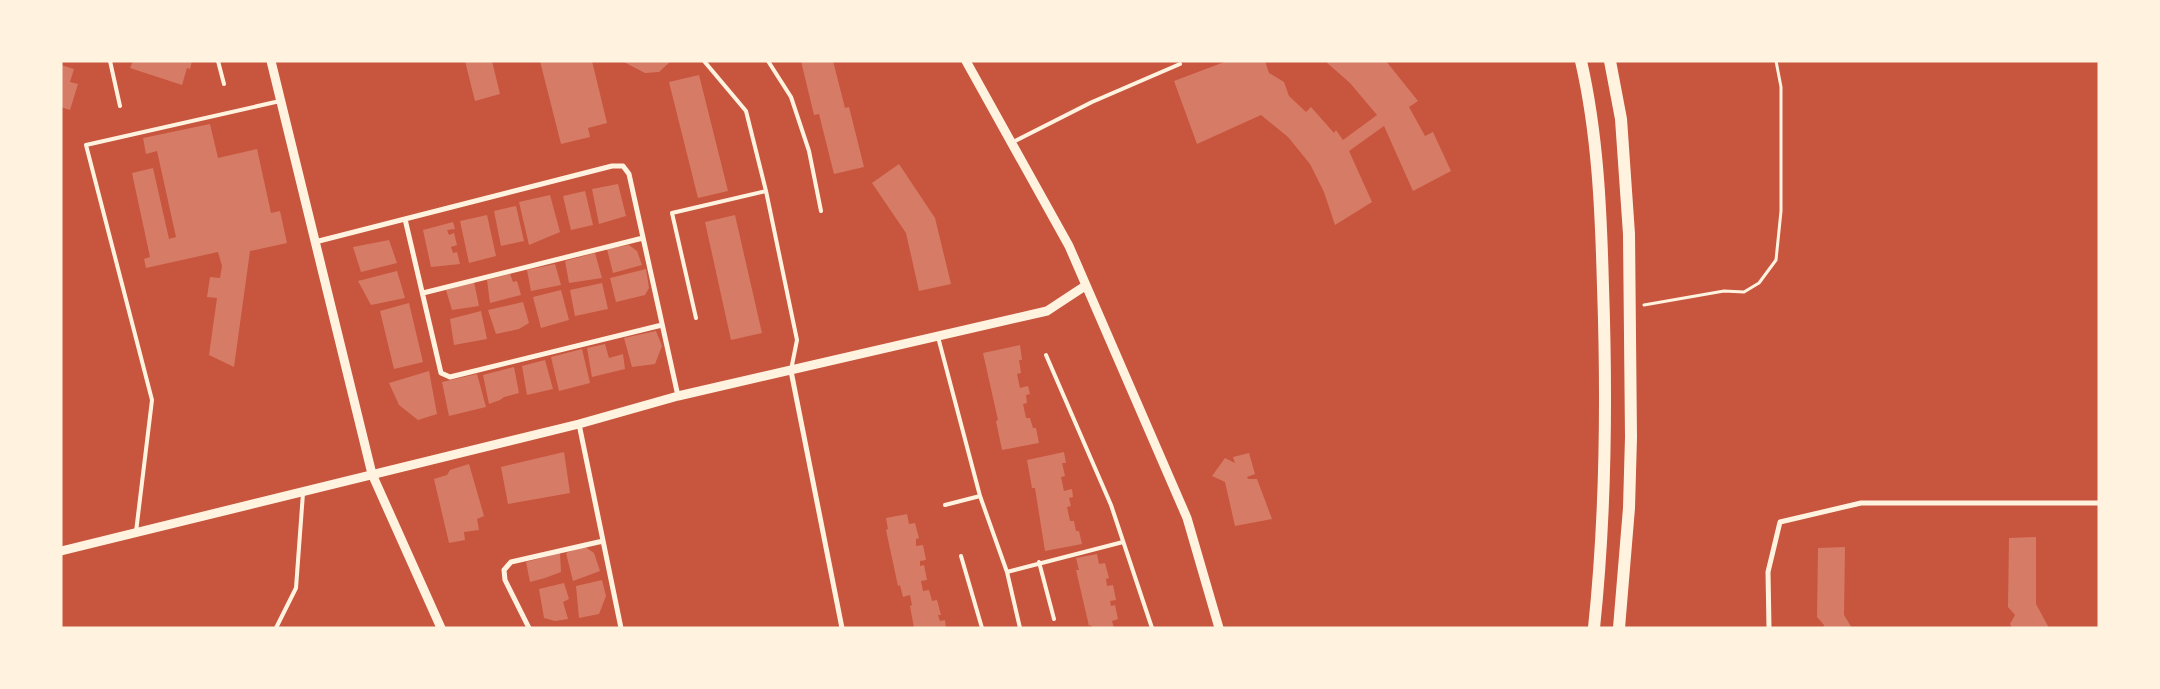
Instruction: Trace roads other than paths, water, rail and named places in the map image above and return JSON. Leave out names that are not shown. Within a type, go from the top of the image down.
[{"type":"highway","points":[[1581,61],[1589,96],[1601,216],[1605,334],[1604,515],[1594,628]]},
{"type":"highway","points":[[1610,61],[1621,119],[1629,234],[1631,437],[1629,508],[1619,628]]},
{"type":"street","points":[[271,61],[372,474],[441,628]]},
{"type":"street","points":[[966,61],[1013,142],[1069,246],[1187,518],[1219,628]]},
{"type":"street","points":[[315,242],[612,166],[623,166],[629,174],[678,396]]},
{"type":"street","points":[[405,219],[441,373],[450,377],[662,325]]},
{"type":"street","points":[[423,293],[643,238]]},
{"type":"street","points":[[61,550],[579,424],[678,396],[1047,311],[1085,286]]},
{"type":"street","points":[[791,370],[842,628]]},
{"type":"street","points":[[579,424],[621,628]]},
{"type":"street","points":[[1769,628],[1768,572],[1780,522],[1861,503],[2099,502]]},
{"type":"street","points":[[529,628],[505,580],[504,570],[511,562],[603,541]]},
{"type":"lane","points":[[110,61],[120,106]]},
{"type":"lane","points":[[218,61],[224,84]]},
{"type":"lane","points":[[704,61],[746,111],[766,192],[798,340],[791,370]]},
{"type":"lane","points":[[768,61],[791,97],[808,151],[821,211]]},
{"type":"lane","points":[[1013,142],[1092,102],[1180,64]]},
{"type":"lane","points":[[136,532],[152,400],[86,144],[280,101]]},
{"type":"lane","points":[[696,318],[672,213],[766,192]]},
{"type":"lane","points":[[938,337],[980,496],[1007,572],[1020,628]]},
{"type":"lane","points":[[1046,355],[1111,505],[1152,628]]},
{"type":"lane","points":[[276,628],[296,588],[304,491]]},
{"type":"lane","points":[[945,505],[980,496]]},
{"type":"lane","points":[[1007,572],[1039,562],[1123,542]]},
{"type":"lane","points":[[961,556],[982,628]]},
{"type":"lane","points":[[1039,562],[1054,619]]}]
